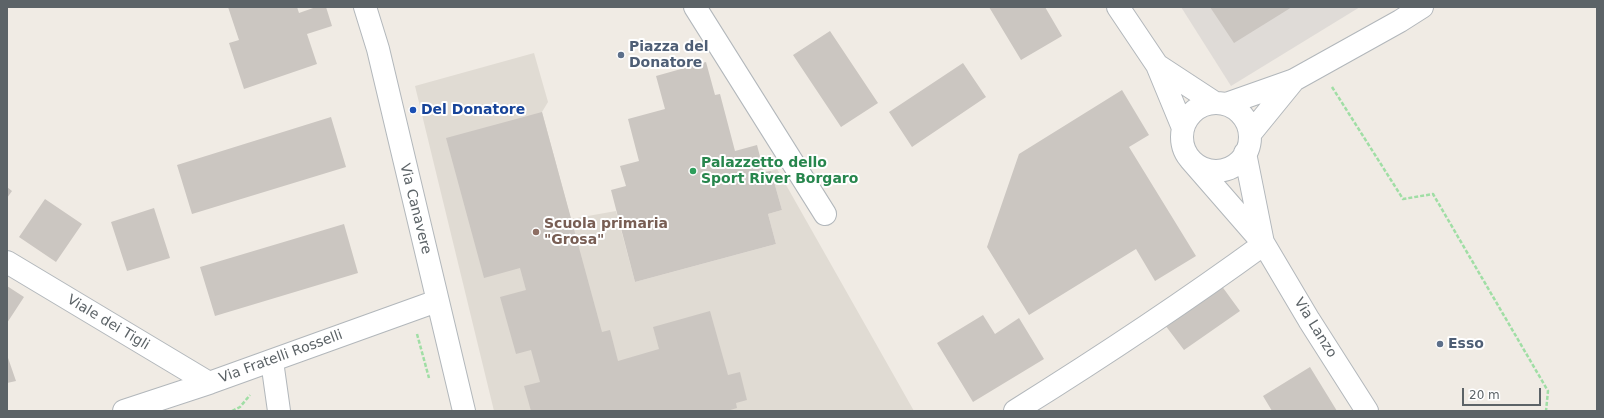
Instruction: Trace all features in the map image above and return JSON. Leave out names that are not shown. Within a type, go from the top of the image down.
[{"type":"street","name":"Via Canavere","points":[[366,7],[378,49],[464,411]]},
{"type":"street","points":[[695,7],[825,214]]},
{"type":"street","points":[[1118,7],[1157,65],[1183,128]]},
{"type":"street","points":[[1294,80],[1248,144],[1239,162],[1230,168],[1209,170],[1198,166],[1190,159],[1182,139],[1183,128],[1192,113],[1199,108],[1206,104],[1220,104],[1294,80],[1400,21],[1422,7]]},
{"type":"street","points":[[1157,65],[1220,104],[1236,109],[1248,124],[1248,144]]},
{"type":"street","name":"Via Lanzo","points":[[1248,144],[1264,244]]},
{"type":"street","name":"Via Lanzo","points":[[1190,159],[1264,244],[1309,320],[1367,411]]},
{"type":"street","points":[[1015,411],[1183,302],[1264,244]]},
{"type":"street","name":"Viale dei Tigli","points":[[7,262],[209,383]]},
{"type":"street","name":"Via Fratelli Rosselli","points":[[124,411],[272,361],[437,301]]},
{"type":"street","points":[[272,361],[279,411]]},
{"type":"path","points":[[1319,67],[1403,199],[1433,194],[1548,392],[1546,411]]},
{"type":"path","points":[[415,329],[430,381]]},
{"type":"shaded area","points":[[1181,7],[1360,7],[1231,86]]},
{"type":"shaded area","name":"Scuola primaria \"Grosa\"","points":[[534,53],[548,102],[542,112],[571,219],[616,211],[635,282],[776,244],[768,214],[782,210],[771,171],[777,169],[914,411],[494,411],[415,86]]},
{"type":"building","points":[[228,7],[297,7],[299,13],[316,7],[326,7],[332,26],[307,34],[317,64],[244,89],[229,43],[239,40]]},
{"type":"building","points":[[989,7],[1045,7],[1062,36],[1021,60]]},
{"type":"building","points":[[1210,7],[1292,7],[1234,43]]},
{"type":"building","points":[[830,31],[878,103],[841,127],[793,55]]},
{"type":"building","name":"Palazzetto dello Sport River Borgaro","points":[[706,62],[715,95],[720,94],[735,151],[757,145],[764,172],[771,171],[782,210],[768,214],[776,244],[635,282],[611,190],[626,186],[620,166],[639,161],[628,119],[665,109],[656,76]]},
{"type":"building","points":[[963,63],[986,97],[912,147],[889,112]]},
{"type":"building","points":[[1122,90],[1149,135],[1129,147],[1196,256],[1155,281],[1136,249],[1029,315],[987,247],[1019,154]]},
{"type":"building","points":[[542,112],[602,332],[610,330],[618,361],[659,349],[653,327],[710,311],[728,375],[740,372],[747,400],[736,403],[737,408],[727,411],[531,411],[524,386],[540,382],[531,350],[516,354],[500,297],[526,290],[520,268],[484,278],[446,138]]},
{"type":"building","points":[[331,117],[346,167],[192,214],[177,165]]},
{"type":"building","points":[[7,187],[12,191],[7,198]]},
{"type":"building","points":[[45,199],[82,224],[56,262],[19,237]]},
{"type":"building","points":[[154,208],[170,258],[127,271],[111,222]]},
{"type":"building","points":[[344,224],[358,273],[215,316],[200,267]]},
{"type":"building","points":[[1221,285],[1240,311],[1184,350],[1165,325]]},
{"type":"building","points":[[7,286],[24,297],[7,323]]},
{"type":"building","points":[[983,315],[995,334],[1019,318],[1044,359],[973,402],[937,343]]},
{"type":"building","points":[[7,355],[16,381],[7,383]]},
{"type":"building","points":[[1310,367],[1337,411],[1272,411],[1263,396]]},
{"type":"place","name":"Piazza del Donatore","points":[[621,55]]},
{"type":"place","name":"Del Donatore","points":[[413,110]]},
{"type":"place","name":"Palazzetto dello Sport River Borgaro","points":[[693,171]]},
{"type":"place","name":"Scuola primaria \"Grosa\"","points":[[536,232]]},
{"type":"place","name":"Esso","points":[[1440,344]]}]
